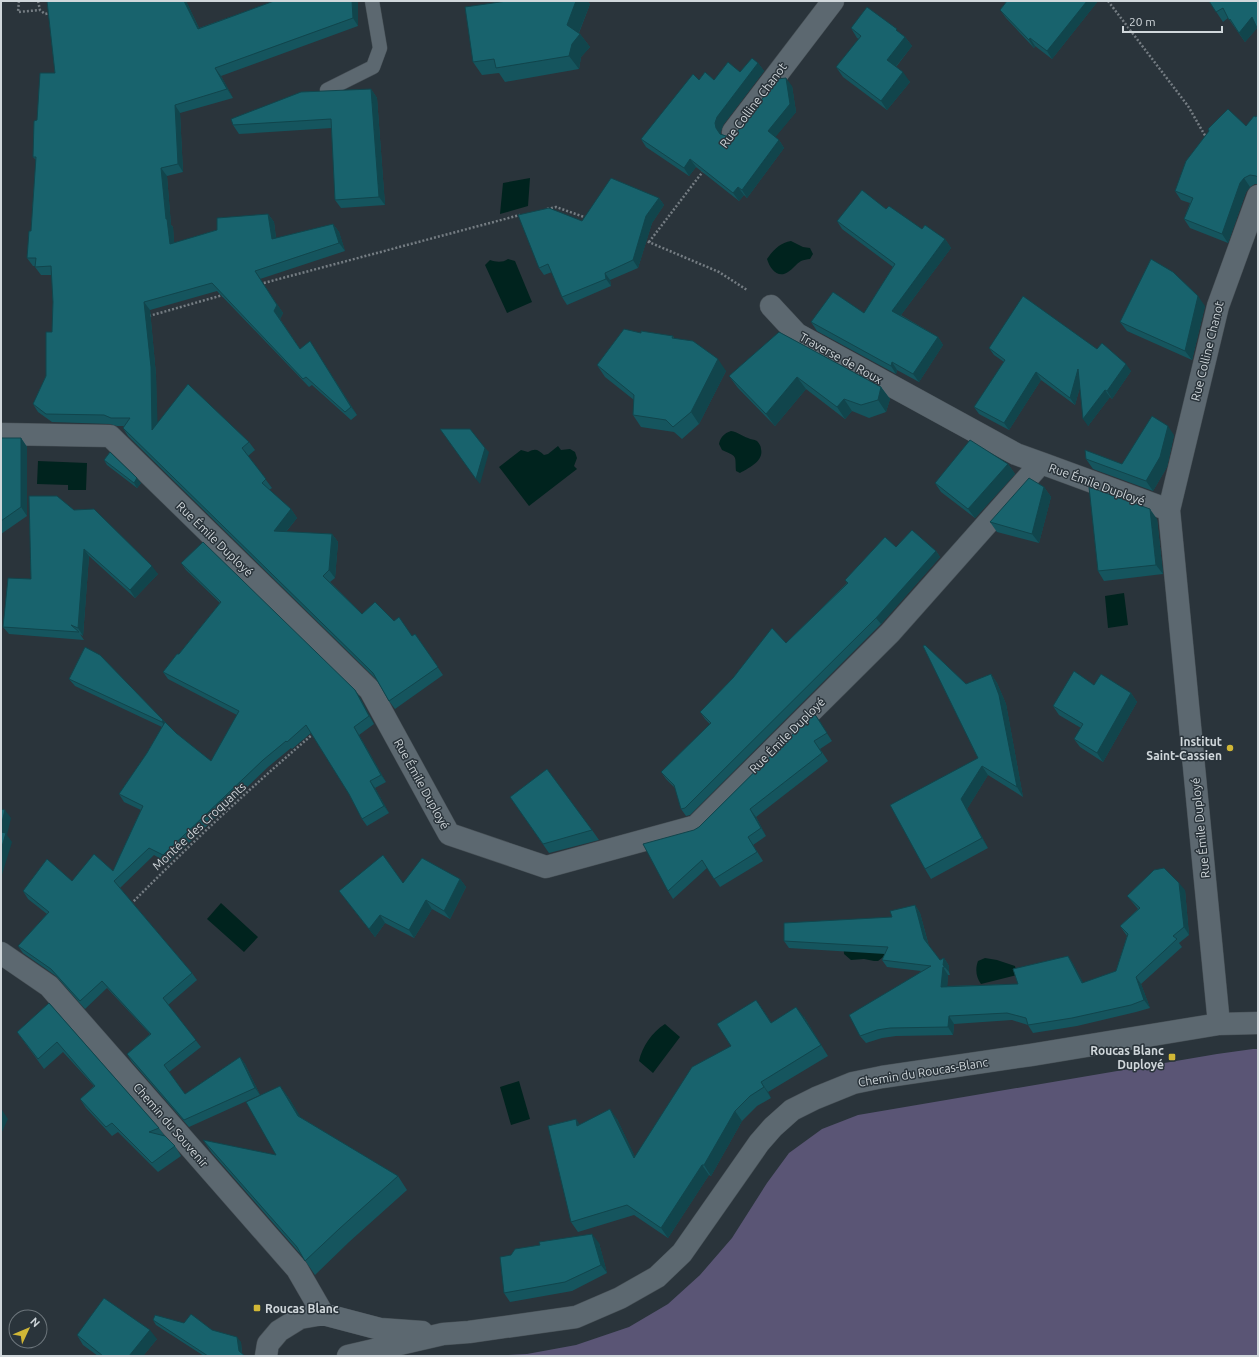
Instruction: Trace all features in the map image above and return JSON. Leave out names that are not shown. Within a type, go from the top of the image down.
[{"type":"street","name":"Rue Colline Chanot","points":[[733,132],[828,3]]},
{"type":"street","name":"Rue Colline Chanot","points":[[1169,510],[1218,306],[1254,218],[1258,196]]},
{"type":"street","name":"Traverse de Roux","points":[[771,306],[796,334],[1016,454],[1041,463]]},
{"type":"street","name":"Rue Émile Duployé","points":[[1,434],[110,436],[370,690],[449,834],[546,867],[696,826],[890,633],[1041,463],[1169,510],[1219,1024]]},
{"type":"street","name":"Chemin du Souvenir","points":[[1,953],[49,986],[297,1269],[323,1314]]},
{"type":"street","name":"Chemin du Roucas-Blanc","points":[[348,1356],[443,1334],[476,1331],[576,1317],[620,1298],[657,1277],[682,1254],[759,1143],[773,1127],[792,1110],[816,1098],[847,1086],[882,1077],[1032,1055],[1219,1024],[1258,1023]]},
{"type":"street","name":"Chemin du Roucas-Blanc","points":[[266,1356],[268,1344],[279,1330],[300,1318],[323,1314],[380,1329],[443,1334]]},
{"type":"lane","points":[[327,90],[373,67],[380,48],[372,1]]},
{"type":"path","points":[[19,1],[18,12],[40,10]]},
{"type":"path","points":[[38,1],[40,10],[45,14],[52,12]]},
{"type":"path","points":[[1108,1],[1188,106],[1208,140]]},
{"type":"path","points":[[649,242],[705,169]]},
{"type":"path","points":[[542,210],[556,207],[592,220]]},
{"type":"path","points":[[259,285],[521,215]]},
{"type":"path","points":[[642,240],[719,272],[771,306]]},
{"type":"path","points":[[147,316],[229,293]]},
{"type":"path","name":"Montée des Croquants","points":[[127,907],[167,867],[282,761],[315,733]]},
{"type":"shaded area","points":[[530,178],[528,206],[500,214],[503,183]]},
{"type":"shaded area","points":[[791,241],[803,247],[810,248],[813,254],[810,259],[801,261],[788,272],[778,274],[772,269],[767,259],[777,247],[783,243]]},
{"type":"shaded area","points":[[508,259],[515,261],[532,302],[507,313],[485,265],[490,260],[499,262]]},
{"type":"shaded area","points":[[731,431],[757,441],[761,448],[758,461],[740,473],[736,471],[735,457],[722,450],[719,444],[723,436]]},
{"type":"shaded area","points":[[558,446],[561,450],[570,449],[575,452],[577,458],[574,466],[577,469],[529,506],[499,467],[521,450],[528,452],[537,450],[544,455],[548,454]]},
{"type":"shaded area","points":[[38,461],[87,463],[86,490],[68,490],[68,485],[37,484]]},
{"type":"shaded area","points":[[1124,593],[1128,625],[1108,628],[1105,596]]},
{"type":"shaded area","points":[[221,903],[258,937],[244,952],[207,919]]},
{"type":"shaded area","points":[[843,938],[887,954],[878,961],[864,959],[851,960],[844,954]]},
{"type":"shaded area","points":[[985,958],[1015,966],[1017,975],[981,984],[976,973],[976,967],[978,961]]},
{"type":"shaded area","points":[[665,1024],[680,1037],[653,1073],[639,1061],[642,1050],[648,1040],[660,1027]]},
{"type":"shaded area","points":[[1258,1049],[1258,1356],[489,1356],[527,1354],[576,1345],[629,1327],[668,1304],[700,1275],[732,1238],[767,1183],[789,1153],[822,1129],[858,1115]]},
{"type":"shaded area","points":[[519,1081],[530,1119],[511,1125],[500,1087]]},
{"type":"building","points":[[47,1],[184,1],[198,29],[274,1],[352,1],[353,18],[215,68],[227,89],[175,105],[178,164],[161,168],[170,244],[217,230],[217,218],[268,214],[272,239],[333,224],[339,243],[255,271],[277,305],[274,311],[300,349],[310,341],[351,407],[345,412],[306,377],[303,379],[212,283],[144,302],[151,367],[152,430],[188,384],[249,442],[242,448],[266,479],[262,483],[291,509],[274,531],[332,534],[329,570],[323,576],[362,614],[375,602],[394,621],[399,617],[412,636],[415,634],[438,667],[389,701],[373,673],[123,428],[130,418],[111,418],[104,415],[46,414],[33,404],[46,376],[46,332],[52,332],[53,302],[51,266],[35,267],[36,258],[27,258],[29,231],[31,231],[36,157],[33,157],[34,121],[37,120],[40,73],[55,73]]},
{"type":"building","points":[[507,1],[576,1],[567,25],[580,34],[572,44],[569,56],[496,68],[494,59],[473,62],[465,7]]},
{"type":"building","points":[[1007,1],[1087,1],[1047,51],[1030,38],[1029,40],[1000,10]]},
{"type":"building","points":[[1209,1],[1258,1],[1258,30],[1252,17],[1239,33],[1230,19],[1229,20],[1223,8],[1216,12]]},
{"type":"building","points":[[867,7],[897,29],[896,30],[905,37],[887,60],[903,72],[881,101],[836,67],[861,36],[851,28]]},
{"type":"building","points":[[752,58],[758,63],[717,117],[715,123],[720,134],[726,136],[733,135],[737,132],[777,79],[786,78],[790,104],[768,131],[779,140],[742,190],[738,187],[733,193],[690,159],[684,168],[641,139],[693,74],[699,80],[705,72],[714,80],[728,62],[740,72]]},
{"type":"building","points":[[371,89],[379,197],[335,200],[331,119],[233,125],[231,119],[301,92]]},
{"type":"building","points":[[1228,109],[1246,126],[1254,116],[1256,117],[1258,114],[1258,177],[1250,175],[1244,178],[1240,183],[1222,234],[1184,219],[1193,198],[1175,191],[1186,161],[1209,131],[1208,129]]},
{"type":"building","points":[[611,178],[659,198],[646,216],[633,260],[605,273],[606,279],[562,297],[548,264],[539,268],[518,215],[549,208],[582,221]]},
{"type":"building","points":[[862,190],[886,209],[889,206],[922,229],[925,225],[945,239],[892,311],[938,337],[913,374],[892,362],[891,366],[811,322],[833,292],[864,313],[895,264],[837,221]]},
{"type":"building","points":[[1151,259],[1173,272],[1198,296],[1185,351],[1120,322]]},
{"type":"building","points":[[1023,296],[1097,349],[1102,343],[1126,364],[1107,391],[1105,390],[1083,419],[1078,369],[1070,398],[1036,372],[1004,423],[974,407],[1005,360],[989,348]]},
{"type":"building","points":[[624,329],[641,333],[641,331],[673,336],[672,338],[693,341],[718,359],[691,412],[673,427],[666,420],[633,415],[634,395],[597,365]]},
{"type":"building","points":[[779,332],[881,387],[878,400],[861,405],[844,399],[837,407],[797,377],[766,414],[729,376]]},
{"type":"building","points":[[1152,416],[1168,426],[1160,457],[1146,481],[1086,459],[1085,450],[1122,464]]},
{"type":"building","points":[[440,429],[470,429],[485,448],[476,479]]},
{"type":"building","points":[[1,438],[21,438],[21,507],[1,521]]},
{"type":"building","points":[[970,440],[1008,464],[968,509],[935,483]]},
{"type":"building","points":[[110,452],[137,478],[134,483],[104,460]]},
{"type":"building","points":[[1029,478],[1044,487],[1032,534],[990,522]]},
{"type":"building","points":[[1089,487],[1150,509],[1156,565],[1098,571]]},
{"type":"building","points":[[29,496],[57,496],[74,510],[94,509],[152,566],[130,590],[84,549],[78,628],[71,625],[79,632],[3,627],[8,578],[31,579]]},
{"type":"building","points":[[912,530],[936,551],[876,618],[685,808],[681,809],[674,785],[661,772],[711,723],[700,712],[733,678],[772,628],[786,643],[848,583],[845,580],[885,537],[896,547]]},
{"type":"building","points":[[203,542],[355,690],[369,716],[354,727],[381,775],[370,781],[384,806],[362,819],[349,794],[306,725],[263,760],[163,855],[149,848],[114,881],[192,973],[163,998],[196,1040],[164,1065],[185,1094],[240,1057],[255,1088],[184,1120],[127,1054],[151,1034],[102,981],[80,1001],[51,969],[18,946],[49,912],[23,891],[47,859],[72,881],[94,854],[113,871],[143,806],[119,794],[147,753],[165,722],[176,733],[211,761],[239,711],[163,672],[221,602],[181,563]]},
{"type":"building","points":[[925,645],[966,684],[991,674],[999,695],[1017,787],[982,766],[961,799],[982,838],[925,869],[890,805],[978,758],[923,646]]},
{"type":"building","points":[[85,647],[100,655],[163,720],[162,722],[69,679]]},
{"type":"building","points":[[1074,671],[1094,685],[1101,674],[1131,693],[1097,753],[1074,739],[1083,724],[1053,706]]},
{"type":"building","points":[[814,713],[827,733],[814,741],[822,753],[750,809],[761,828],[748,837],[757,852],[714,879],[702,860],[668,891],[643,844],[694,830],[699,827]]},
{"type":"building","points":[[547,769],[592,830],[543,844],[510,797]]},
{"type":"building","points":[[1,809],[5,810],[1,826]]},
{"type":"building","points":[[1,832],[6,833],[1,850]]},
{"type":"building","points":[[383,855],[403,883],[422,858],[460,879],[444,911],[426,900],[409,930],[380,915],[369,929],[339,891]]},
{"type":"building","points":[[1164,868],[1179,883],[1184,927],[1173,936],[1177,939],[1136,977],[1144,1000],[1131,1005],[1072,1018],[1028,1025],[1026,1018],[1007,1013],[949,1016],[948,1027],[890,1028],[877,1030],[860,1036],[849,1015],[931,966],[882,960],[888,947],[784,941],[784,923],[892,917],[890,911],[915,905],[924,939],[940,960],[944,958],[943,965],[945,967],[943,967],[941,987],[1018,984],[1013,969],[1068,956],[1082,983],[1116,971],[1128,934],[1120,926],[1140,908],[1127,896],[1154,870]]},
{"type":"building","points":[[756,1000],[771,1023],[796,1007],[821,1045],[761,1082],[764,1087],[750,1096],[735,1111],[704,1165],[702,1165],[661,1228],[627,1205],[571,1222],[548,1126],[576,1119],[577,1126],[610,1109],[634,1158],[692,1067],[731,1046],[717,1024]]},
{"type":"building","points":[[49,1003],[159,1128],[149,1132],[165,1136],[175,1146],[152,1163],[112,1123],[106,1127],[80,1099],[95,1086],[57,1042],[38,1059],[17,1032]]},
{"type":"building","points":[[280,1086],[298,1116],[398,1176],[305,1261],[297,1247],[203,1140],[276,1155],[246,1102]]},
{"type":"building","points":[[592,1234],[601,1265],[565,1282],[504,1293],[500,1257],[511,1255],[515,1249],[540,1245],[539,1242]]},
{"type":"building","points":[[104,1298],[150,1330],[129,1356],[103,1356],[77,1335]]},
{"type":"building","points":[[191,1314],[212,1330],[237,1337],[239,1351],[245,1356],[208,1356],[153,1320],[155,1315],[184,1323]]},
{"type":"place","name":"Institut Saint-Cassien","points":[[1230,748]]},
{"type":"place","name":"Roucas Blanc Duployé","points":[[1172,1057]]},
{"type":"place","name":"Roucas Blanc","points":[[257,1308]]}]
